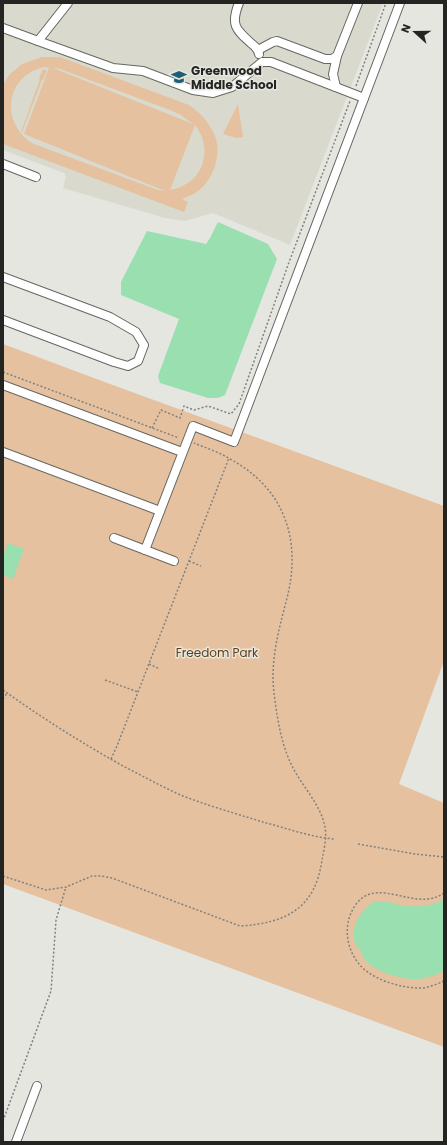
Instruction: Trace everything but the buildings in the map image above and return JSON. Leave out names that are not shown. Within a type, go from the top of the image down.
[{"type":"street","points":[[38,41],[68,3]]},
{"type":"street","points":[[239,3],[234,20],[236,27],[239,32],[258,50],[261,63]]},
{"type":"street","points":[[336,87],[333,74],[337,56],[358,3]]},
{"type":"street","points":[[145,550],[186,440],[193,426],[234,442],[400,3]]},
{"type":"street","points":[[3,28],[113,68],[143,71],[193,90],[213,93],[232,87],[261,63],[271,62],[364,98]]},
{"type":"street","points":[[258,50],[277,41],[325,59],[332,59],[337,56]]},
{"type":"street","points":[[3,164],[36,177]]},
{"type":"street","points":[[3,277],[110,317],[136,332],[144,345],[138,361],[128,366],[3,320]]},
{"type":"street","points":[[3,385],[182,452]]},
{"type":"street","points":[[3,452],[160,511]]},
{"type":"street","points":[[114,538],[174,561]]},
{"type":"street","points":[[16,1142],[37,1086]]},
{"type":"path","points":[[152,428],[160,410],[180,418],[184,406],[194,410],[208,406],[231,414],[239,404],[288,265],[386,3]]},
{"type":"path","points":[[3,372],[186,440],[229,458],[250,472],[264,484],[275,498],[286,519],[292,552],[290,578],[274,654],[274,692],[286,751],[292,766],[322,817],[325,828],[321,870],[307,901],[294,912],[276,920],[255,925],[240,926],[227,922],[112,878],[92,876],[66,887],[46,890],[3,876]]},
{"type":"path","points":[[111,759],[229,458]]},
{"type":"path","points":[[189,561],[201,566]]},
{"type":"path","points":[[149,664],[160,669]]},
{"type":"path","points":[[105,680],[138,692]]},
{"type":"path","points":[[3,690],[35,713],[111,759],[183,796],[233,813],[325,838],[334,839]]},
{"type":"path","points":[[3,699],[7,693]]},
{"type":"path","points":[[358,844],[415,854],[444,857]]},
{"type":"path","points":[[3,1121],[51,991],[56,920],[66,887]]},
{"type":"path","points":[[444,893],[434,898],[414,899],[389,893],[373,892],[358,902],[349,915],[346,928],[347,941],[353,956],[360,966],[376,977],[402,986],[422,988],[444,981]]},
{"type":"shaded area","name":"Greenwood Middle School","points":[[3,3],[383,3],[290,245],[213,213],[185,221],[165,218],[63,188],[66,176],[64,173],[3,150]]},
{"type":"shaded area","points":[[218,222],[268,244],[277,259],[225,395],[218,398],[208,398],[160,383],[158,376],[179,319],[121,295],[121,282],[147,231],[206,244]]},
{"type":"shaded area","points":[[8,543],[24,549],[13,579],[3,575],[3,557]]},
{"type":"shaded area","points":[[444,899],[444,971],[424,978],[406,978],[382,972],[371,966],[364,959],[354,939],[354,929],[362,912],[372,903],[382,901],[406,906],[421,906],[430,905]]},
{"type":"green space","points":[[42,57],[60,57],[189,105],[207,122],[216,138],[216,163],[209,179],[194,194],[182,199],[188,202],[184,212],[3,144],[3,132],[5,132],[3,130],[3,85],[9,75],[22,64]],"holes":[[[45,67],[49,68],[24,134],[165,191],[158,190],[34,144],[23,136],[16,125],[12,113],[11,101],[21,80],[31,72]],[[53,68],[60,69],[170,110],[181,115],[193,124]],[[195,125],[201,135],[204,145],[202,165],[197,174],[190,181],[181,187],[170,190]]]},
{"type":"green space","points":[[43,69],[47,71],[21,132],[40,79],[39,78]]},
{"type":"green space","points":[[238,104],[243,137],[236,138],[223,134]]},
{"type":"green space","name":"Freedom Park","points":[[3,344],[444,506],[444,661],[399,784],[444,803],[444,1047],[3,884]]},
{"type":"place","name":"Greenwood Middle School","points":[[179,77]]}]
